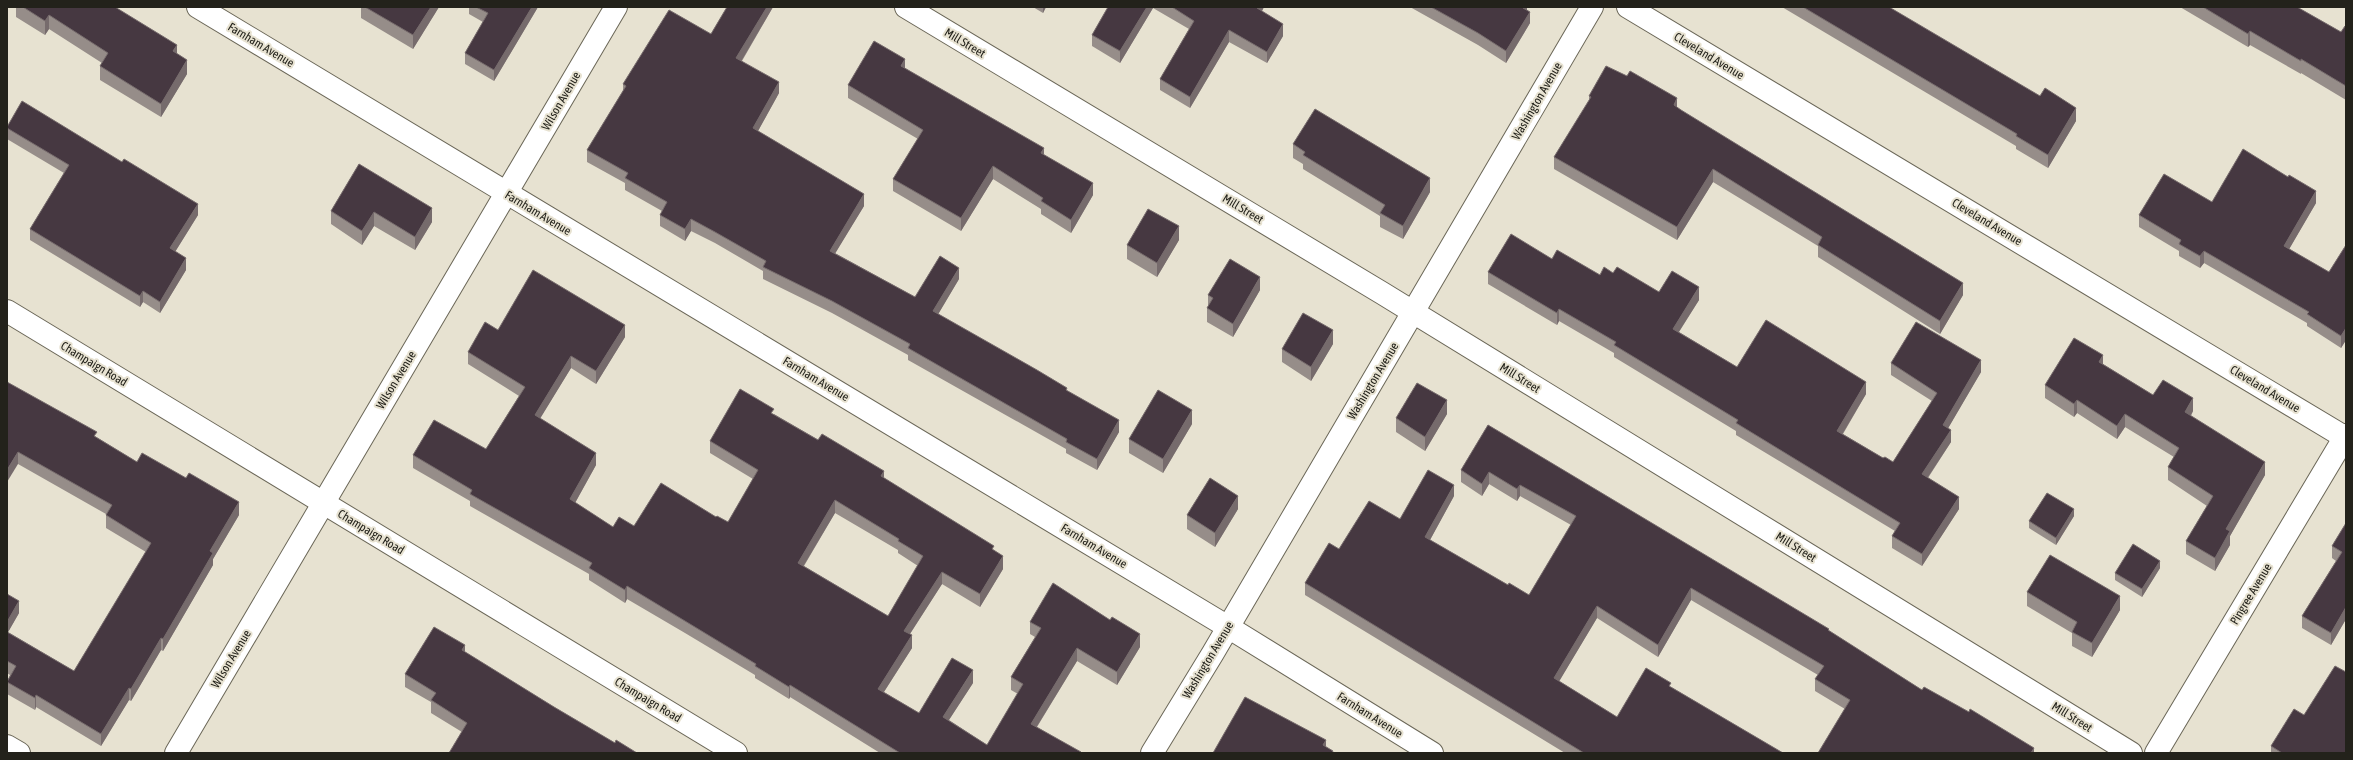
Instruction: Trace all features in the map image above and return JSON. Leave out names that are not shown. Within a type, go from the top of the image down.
[{"type":"street","name":"Farnham Avenue","points":[[198,7],[1228,627],[1432,753]]},
{"type":"street","name":"Wilson Avenue","points":[[176,753],[616,7]]},
{"type":"street","name":"Mill Street","points":[[906,7],[1412,312],[2131,753]]},
{"type":"street","name":"Washington Avenue","points":[[1152,753],[1228,627],[1592,7]]},
{"type":"street","name":"Cleveland Avenue","points":[[1628,7],[2346,436]]},
{"type":"street","name":"Champaign Road","points":[[7,311],[736,753]]},
{"type":"street","name":"Pingree Avenue","points":[[2156,753],[2346,436]]},
{"type":"street","points":[[7,746],[19,753]]},
{"type":"building","points":[[23,7],[115,7],[177,45],[173,51],[187,60],[161,104],[100,66],[108,53],[49,15],[45,21]]},
{"type":"building","points":[[365,7],[431,7],[413,35]]},
{"type":"building","points":[[476,7],[532,7],[494,70],[465,53],[488,13]]},
{"type":"building","points":[[727,7],[767,7],[736,58],[779,82],[753,128],[864,194],[830,251],[915,297],[940,256],[959,268],[933,311],[1037,370],[1067,388],[1066,390],[1119,420],[1097,459],[1066,442],[1067,439],[908,348],[910,344],[832,301],[763,267],[766,261],[715,232],[691,219],[685,229],[660,215],[667,202],[625,178],[628,173],[587,150],[626,86],[623,84],[669,10],[711,34]]},
{"type":"building","points":[[1108,7],[1147,7],[1120,51],[1092,35]]},
{"type":"building","points":[[1172,7],[1257,7],[1283,24],[1267,52],[1229,30],[1190,97],[1160,79],[1194,21]]},
{"type":"building","points":[[1431,7],[1524,7],[1523,8],[1530,12],[1506,51],[1478,33]]},
{"type":"building","points":[[1803,7],[1889,7],[2040,96],[2045,88],[2076,108],[2048,155],[2016,136],[2017,134]]},
{"type":"building","points":[[2203,7],[2297,7],[2341,32],[2345,26],[2346,86],[2250,31],[2248,34]]},
{"type":"building","points":[[874,41],[905,59],[901,66],[1044,148],[1041,153],[1093,183],[1071,220],[1041,201],[1043,198],[993,166],[961,218],[893,179],[923,130],[848,85]]},
{"type":"building","points":[[1606,66],[1627,76],[1630,71],[1677,98],[1674,105],[1681,110],[1963,283],[1940,321],[1818,245],[1822,237],[1713,169],[1677,227],[1554,157],[1591,97],[1589,96]]},
{"type":"building","points":[[22,101],[122,162],[124,159],[198,204],[170,248],[186,258],[160,302],[143,291],[140,296],[30,229],[69,165],[7,128]]},
{"type":"building","points":[[1315,109],[1430,178],[1403,226],[1380,213],[1385,205],[1303,155],[1305,152],[1293,144]]},
{"type":"building","points":[[2243,149],[2288,177],[2289,175],[2316,191],[2284,246],[2329,272],[2346,245],[2346,328],[2341,336],[2307,314],[2309,312],[2204,251],[2200,256],[2179,244],[2181,240],[2139,215],[2164,174],[2212,202]]},
{"type":"building","points":[[359,164],[432,208],[415,237],[374,212],[362,231],[331,211]]},
{"type":"building","points":[[1148,209],[1179,226],[1157,263],[1127,245]]},
{"type":"building","points":[[1511,234],[1552,259],[1557,250],[1600,275],[1604,267],[1613,273],[1617,267],[1659,292],[1672,271],[1699,287],[1673,329],[1737,367],[1766,320],[1866,382],[1837,431],[1883,458],[1885,457],[1893,462],[1937,393],[1891,363],[1916,322],[1981,360],[1943,425],[1951,430],[1922,474],[1959,497],[1922,554],[1892,536],[1900,523],[1736,423],[1738,420],[1614,345],[1616,342],[1559,309],[1557,313],[1488,272]]},
{"type":"building","points":[[1230,259],[1260,277],[1233,324],[1207,308],[1213,298],[1208,295]]},
{"type":"building","points":[[533,270],[625,325],[596,371],[571,356],[535,415],[596,453],[570,499],[613,527],[619,517],[634,526],[661,483],[716,517],[717,516],[728,522],[758,470],[710,441],[740,389],[774,409],[771,413],[818,440],[822,434],[884,471],[881,476],[994,546],[992,549],[1003,556],[980,594],[942,572],[904,631],[912,635],[878,689],[919,713],[952,658],[973,670],[943,717],[987,745],[1023,684],[1011,677],[1041,628],[1030,622],[1053,583],[1110,620],[1112,617],[1140,634],[1117,672],[1077,648],[1031,724],[1081,753],[900,753],[790,685],[789,687],[755,666],[756,664],[627,586],[625,590],[589,568],[592,563],[470,494],[472,490],[413,455],[434,420],[486,449],[525,387],[468,352],[485,322],[498,330]],"holes":[[[835,500],[899,539],[898,541],[923,556],[888,616],[798,563]]]},
{"type":"building","points":[[1303,313],[1333,330],[1311,367],[1282,349]]},
{"type":"building","points":[[2074,338],[2103,355],[2099,362],[2153,395],[2163,380],[2193,398],[2185,412],[2265,462],[2226,529],[2230,531],[2215,558],[2186,541],[2213,496],[2168,467],[2179,448],[2125,414],[2117,426],[2077,400],[2074,404],[2045,385]]},
{"type":"building","points":[[7,382],[97,432],[94,436],[137,462],[142,453],[186,478],[189,473],[239,502],[210,551],[213,553],[163,639],[161,638],[131,689],[129,688],[101,734],[36,695],[35,698],[7,682],[16,666],[7,661],[7,632],[74,671],[151,543],[106,515],[112,505],[18,452],[7,470]]},
{"type":"building","points":[[1417,383],[1447,400],[1425,437],[1396,418]]},
{"type":"building","points":[[1158,390],[1192,410],[1163,459],[1129,439]]},
{"type":"building","points":[[1488,425],[1829,629],[1828,630],[1922,690],[1924,687],[1969,712],[1970,709],[2034,748],[2031,753],[1818,753],[1850,700],[1815,679],[1824,666],[1691,588],[1658,645],[1597,606],[1554,678],[1617,717],[1646,668],[1671,683],[1669,686],[1783,753],[1584,753],[1305,583],[1329,543],[1339,549],[1369,501],[1400,519],[1428,470],[1454,485],[1425,537],[1508,585],[1509,583],[1529,595],[1576,516],[1520,485],[1517,489],[1489,472],[1482,484],[1461,470]]},
{"type":"building","points":[[1210,478],[1238,496],[1215,533],[1187,515]]},
{"type":"building","points":[[2047,493],[2074,509],[2056,538],[2029,521]]},
{"type":"building","points":[[2346,523],[2346,607],[2331,633],[2302,616],[2342,552],[2332,546]]},
{"type":"building","points":[[2133,544],[2160,561],[2142,589],[2115,573]]},
{"type":"building","points":[[2050,555],[2120,596],[2092,643],[2072,632],[2077,622],[2027,592]]},
{"type":"building","points":[[7,594],[19,601],[7,622]]},
{"type":"building","points":[[434,627],[465,645],[462,650],[615,743],[616,740],[637,753],[449,753],[467,723],[431,700],[436,693],[405,674]]},
{"type":"building","points":[[2335,666],[2346,672],[2346,753],[2282,753],[2271,746],[2294,709],[2304,715]]},
{"type":"building","points":[[1245,697],[1326,740],[1323,745],[1333,751],[1332,753],[1213,753]]}]
